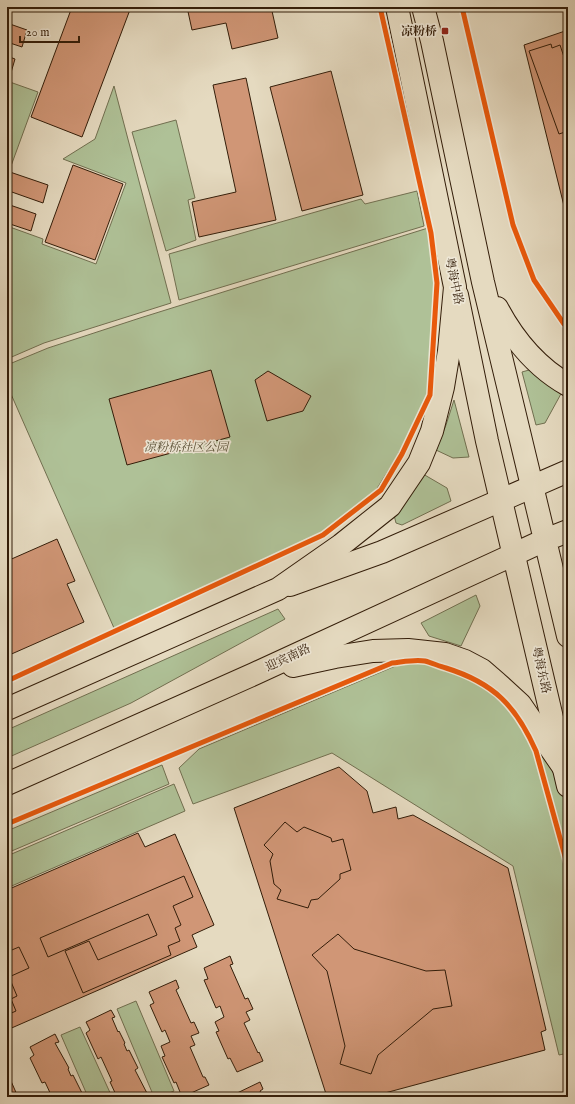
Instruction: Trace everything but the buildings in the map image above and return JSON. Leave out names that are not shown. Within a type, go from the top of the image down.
[{"type":"main road","name":"粤海中路","points":[[397,7],[487,441],[514,555]]},
{"type":"main road","points":[[423,7],[432,42],[483,282],[568,636]]},
{"type":"main road","points":[[483,282],[512,333],[528,354],[542,368],[568,385]]},
{"type":"main road","points":[[278,589],[341,545],[390,506],[419,463],[432,431],[443,387],[449,351],[455,287]]},
{"type":"main road","points":[[7,709],[278,589],[382,552],[568,470]]},
{"type":"main road","name":"迎宾南路","points":[[7,784],[254,674],[545,540],[568,531]]},
{"type":"main road","name":"粤海东路","points":[[514,555],[566,777]]},
{"type":"main road","points":[[254,674],[335,656],[373,651],[408,650],[445,654],[465,661],[482,670],[520,704],[566,777]]},
{"type":"green space","points":[[7,81],[38,92],[11,166],[7,165]]},
{"type":"green space","points":[[114,86],[171,303],[44,343],[7,359],[7,226],[43,239],[42,244],[96,264],[126,183],[63,159],[95,139]]},
{"type":"green space","points":[[176,120],[195,198],[188,200],[196,240],[166,251],[132,132]]},
{"type":"green space","points":[[417,191],[424,226],[179,300],[169,254],[361,199],[365,204]]},
{"type":"green space","name":"凉粉桥社区公园","points":[[428,228],[435,282],[429,390],[420,413],[395,460],[376,490],[323,533],[261,563],[114,628],[7,385],[7,365],[48,348],[140,318]]},
{"type":"green space","points":[[529,370],[562,392],[545,423],[536,425],[522,372]]},
{"type":"green space","points":[[454,400],[469,457],[453,458],[436,450]]},
{"type":"green space","points":[[423,474],[447,488],[451,501],[402,525],[396,523],[394,515]]},
{"type":"green space","points":[[476,595],[480,606],[461,646],[429,636],[421,623]]},
{"type":"green space","points":[[278,609],[285,619],[131,703],[7,758],[7,730]]},
{"type":"green space","points":[[419,656],[480,672],[561,769],[568,797],[568,1053],[559,1055],[513,866],[332,753],[193,804],[179,768],[199,749]]},
{"type":"green space","points":[[162,765],[169,784],[7,853],[7,831]]},
{"type":"green space","points":[[174,784],[185,811],[7,888],[7,856]]},
{"type":"green space","points":[[136,1001],[174,1091],[159,1097],[154,1097],[117,1009]]},
{"type":"green space","points":[[80,1027],[112,1097],[88,1097],[61,1035]]},
{"type":"cycle path","points":[[7,681],[323,535],[381,490],[402,454],[430,395],[437,283],[431,233],[380,7]]},
{"type":"cycle path","points":[[462,7],[513,225],[534,280],[564,324],[568,327]]},
{"type":"cycle path","points":[[7,824],[392,663],[421,660],[463,674],[478,681],[502,698],[520,721],[536,751],[568,867]]},
{"type":"place","name":"凉粉桥","points":[[445,31]]}]
